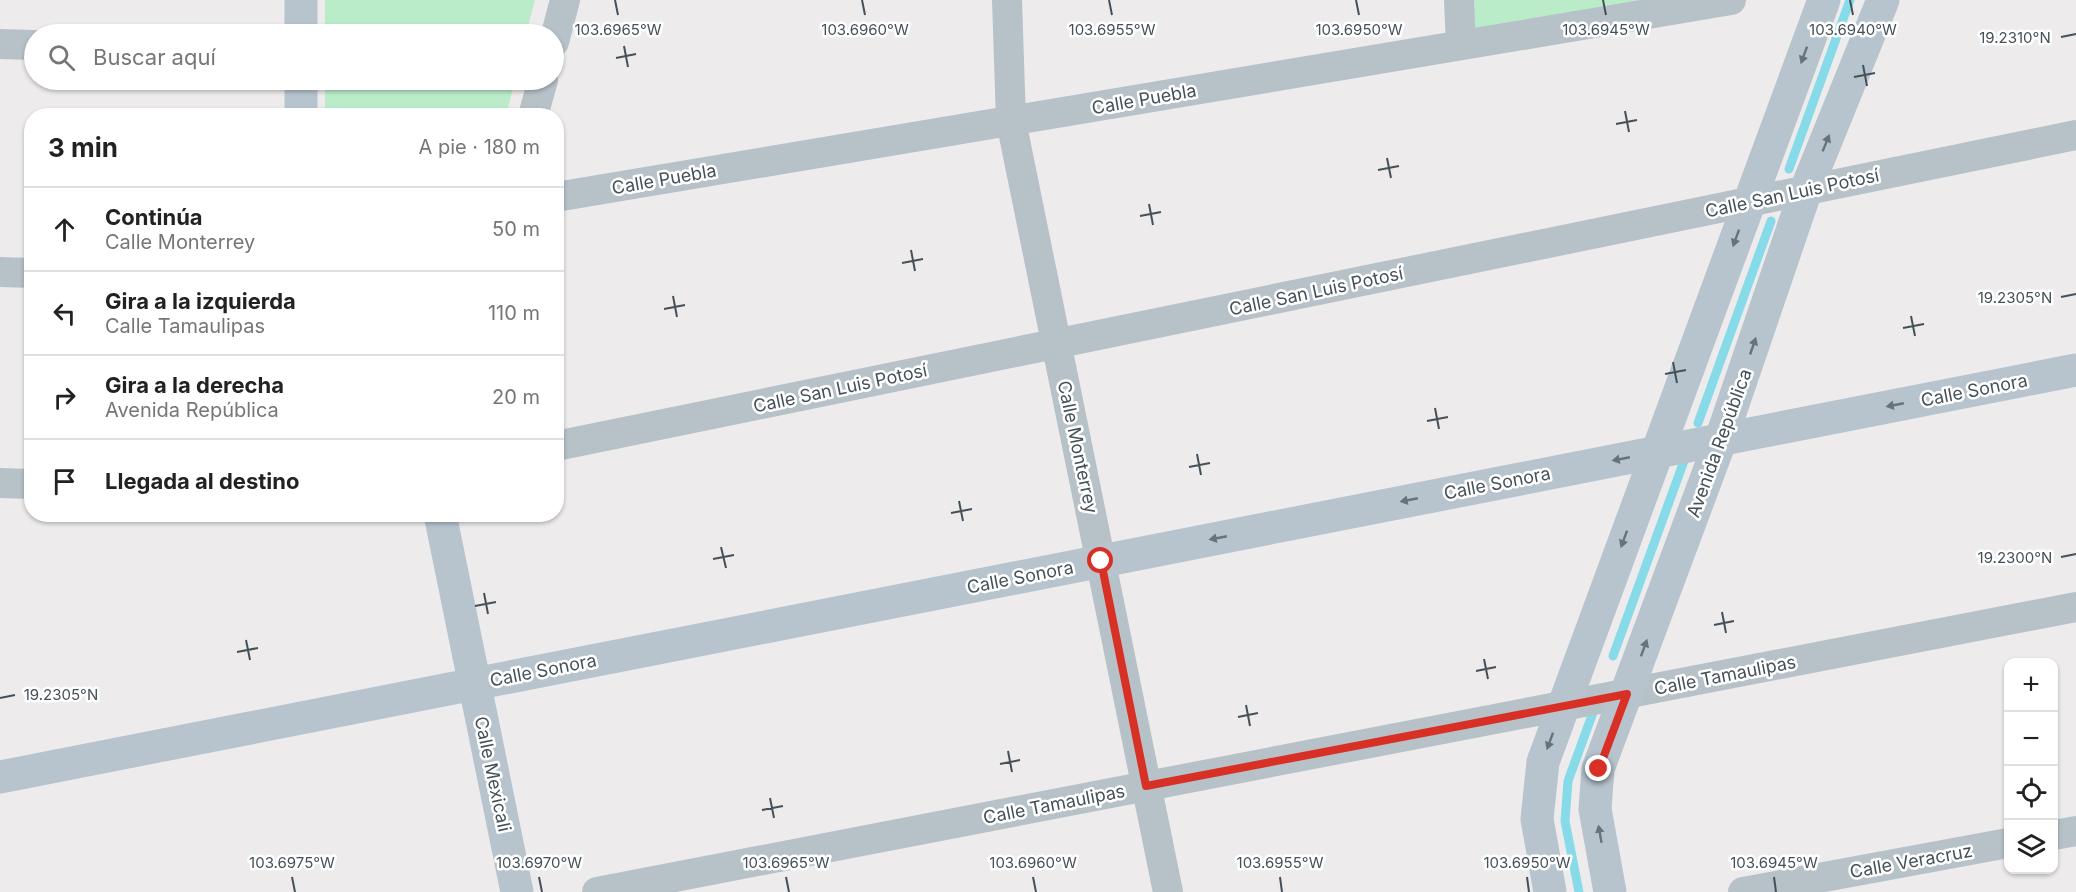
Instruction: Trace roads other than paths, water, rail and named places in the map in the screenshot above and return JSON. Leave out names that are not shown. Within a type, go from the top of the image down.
[{"type":"street","points":[[301,0],[301,24]]},
{"type":"street","points":[[559,24],[566,0]]},
{"type":"street","name":"Calle Monterrey","points":[[1007,0],[1011,121],[1168,892]]},
{"type":"street","points":[[1458,0],[1461,45]]},
{"type":"street","name":"Calle Puebla","points":[[564,196],[1731,0]]},
{"type":"street","points":[[1550,892],[1537,819],[1543,762],[1824,0]]},
{"type":"street","name":"Avenida República","points":[[1610,892],[1595,809],[1599,769],[1721,439],[1806,190],[1883,0]]},
{"type":"street","points":[[0,44],[24,45]]},
{"type":"street","points":[[301,90],[301,108]]},
{"type":"street","points":[[535,108],[540,90]]},
{"type":"street","name":"Calle San Luis Potosí","points":[[564,444],[2076,135]]},
{"type":"street","points":[[0,272],[24,273]]},
{"type":"street","name":"Calle Sonora","points":[[0,777],[2076,370]]},
{"type":"street","points":[[0,483],[24,484]]},
{"type":"street","name":"Calle Mexicali","points":[[442,522],[517,892]]},
{"type":"street","name":"Calle Tamaulipas","points":[[597,892],[2076,607]]},
{"type":"street","points":[[2058,834],[2076,831]]},
{"type":"street","name":"Calle Veracruz","points":[[1743,892],[2004,844]]},
{"type":"waterway","points":[[1789,169],[1850,0]]},
{"type":"waterway","points":[[1698,423],[1771,221]]},
{"type":"waterway","points":[[1613,656],[1684,461]]},
{"type":"waterway","points":[[1579,892],[1565,821],[1568,781],[1595,707]]}]
